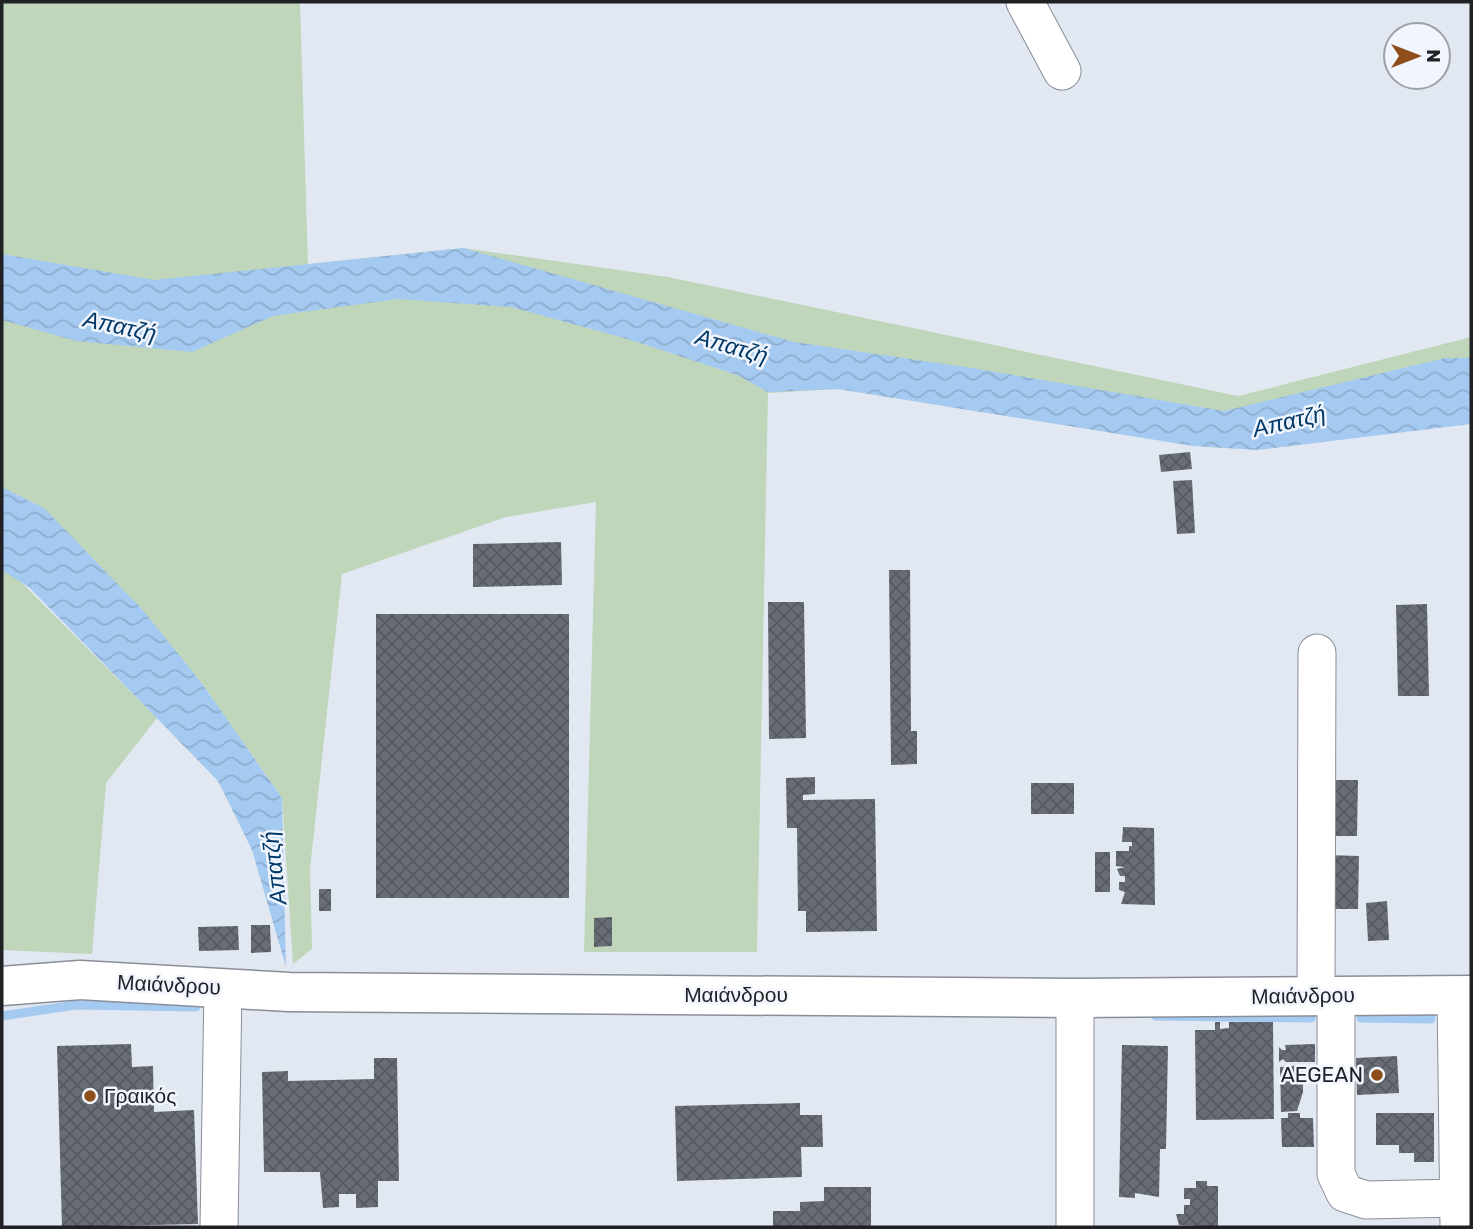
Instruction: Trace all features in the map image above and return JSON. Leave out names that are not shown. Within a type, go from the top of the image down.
[{"type":"main road","name":"Μαιάνδρου","points":[[2,986],[80,980],[223,989],[1075,998],[1464,995]]},
{"type":"street","points":[[1025,2],[1062,71]]},
{"type":"street","points":[[1317,653],[1326,996],[1336,1174],[1345,1193],[1366,1200],[1458,1213],[1464,995]]},
{"type":"street","points":[[219,1227],[223,989]]},
{"type":"street","points":[[1075,998],[1075,1227]]},
{"type":"green space","points":[[2,2],[300,2],[308,264],[463,248],[668,277],[1238,396],[1471,337],[1471,390],[1251,449],[1205,447],[838,389],[768,393],[757,952],[584,952],[596,502],[506,517],[342,574],[310,869],[312,949],[293,964],[282,798],[201,682],[2,510]]},
{"type":"green space","points":[[2,563],[157,718],[106,783],[92,954],[2,950]]},
{"type":"water","name":"Απατζή","points":[[463,248],[794,342],[972,368],[1224,411],[1445,358],[1471,358],[1471,424],[1258,450],[1193,446],[838,389],[768,392],[737,375],[631,340],[511,307],[398,299],[273,316],[192,352],[76,341],[2,320],[2,254],[154,280]]},
{"type":"water","name":"Απατζή","points":[[2,487],[44,508],[141,608],[201,682],[282,798],[286,967],[252,850],[218,781],[30,588],[2,570]]},
{"type":"building","points":[[1190,452],[1192,469],[1161,472],[1159,455]]},
{"type":"building","points":[[1192,480],[1195,533],[1177,534],[1173,481]]},
{"type":"building","points":[[561,542],[562,585],[473,587],[473,544]]},
{"type":"building","points":[[889,570],[910,570],[911,731],[917,731],[917,764],[891,765]]},
{"type":"building","points":[[768,602],[804,602],[806,738],[769,739]]},
{"type":"building","points":[[1427,604],[1429,696],[1398,696],[1396,605]]},
{"type":"building","points":[[376,614],[569,614],[569,898],[376,898]]},
{"type":"building","points":[[815,777],[815,794],[803,795],[803,800],[875,799],[877,931],[806,932],[806,911],[798,911],[797,828],[787,828],[786,778]]},
{"type":"building","points":[[1328,780],[1358,780],[1357,836],[1327,836]]},
{"type":"building","points":[[1031,783],[1074,783],[1074,814],[1031,814]]},
{"type":"building","points":[[1123,827],[1154,828],[1155,905],[1121,904],[1125,892],[1119,890],[1119,882],[1125,882],[1125,876],[1120,876],[1117,869],[1125,867],[1116,866],[1116,851],[1129,851],[1129,846],[1132,846],[1132,842],[1122,842]]},
{"type":"building","points":[[1095,852],[1110,852],[1110,892],[1095,892]]},
{"type":"building","points":[[1327,855],[1359,856],[1358,909],[1326,909]]},
{"type":"building","points":[[319,889],[331,889],[331,911],[319,911]]},
{"type":"building","points":[[1387,901],[1389,940],[1368,941],[1366,903]]},
{"type":"building","points":[[612,917],[612,946],[594,947],[594,918]]},
{"type":"building","points":[[251,925],[270,925],[271,952],[251,953]]},
{"type":"building","points":[[238,926],[239,950],[199,951],[198,927]]},
{"type":"building","points":[[1215,1022],[1220,1022],[1220,1029],[1229,1028],[1229,1022],[1273,1022],[1274,1119],[1196,1120],[1195,1030],[1215,1030]]},
{"type":"building","points":[[131,1044],[132,1067],[153,1066],[154,1112],[194,1110],[198,1224],[62,1227],[57,1046]]},
{"type":"building","points":[[1315,1044],[1315,1062],[1286,1062],[1283,1059],[1279,1062],[1279,1047],[1286,1050],[1285,1045]]},
{"type":"building","points":[[1122,1045],[1168,1046],[1166,1149],[1160,1149],[1159,1197],[1135,1193],[1135,1198],[1119,1197]]},
{"type":"building","name":"AEGEAN","points":[[1397,1056],[1399,1093],[1357,1095],[1356,1058]]},
{"type":"building","points":[[374,1058],[397,1058],[399,1181],[378,1181],[378,1207],[356,1208],[356,1194],[339,1194],[339,1207],[323,1208],[320,1172],[264,1172],[262,1072],[288,1071],[288,1081],[374,1079]]},
{"type":"building","points":[[1303,1065],[1303,1092],[1297,1111],[1281,1112],[1280,1067]]},
{"type":"building","points":[[800,1103],[800,1115],[822,1115],[823,1147],[801,1147],[802,1177],[677,1181],[675,1106]]},
{"type":"building","points":[[1288,1113],[1300,1113],[1300,1118],[1313,1118],[1314,1147],[1282,1147],[1281,1118],[1288,1118]]},
{"type":"building","points":[[1376,1113],[1434,1113],[1434,1162],[1414,1162],[1414,1153],[1399,1153],[1399,1145],[1376,1145]]},
{"type":"building","points":[[1196,1181],[1207,1181],[1207,1186],[1218,1186],[1218,1227],[1179,1225],[1176,1214],[1184,1214],[1184,1205],[1190,1205],[1190,1199],[1184,1199],[1184,1188],[1196,1188]]},
{"type":"building","points":[[824,1187],[871,1187],[871,1227],[773,1227],[773,1211],[800,1211],[800,1202],[824,1201]]},
{"type":"waterway","points":[[2,1016],[76,1005],[196,1007]]},
{"type":"waterway","points":[[1156,1016],[1311,1018]]},
{"type":"waterway","points":[[1361,1018],[1431,1019]]},
{"type":"place","name":"AEGEAN","points":[[1377,1075]]},
{"type":"place","name":"Γραικός","points":[[90,1096]]}]
